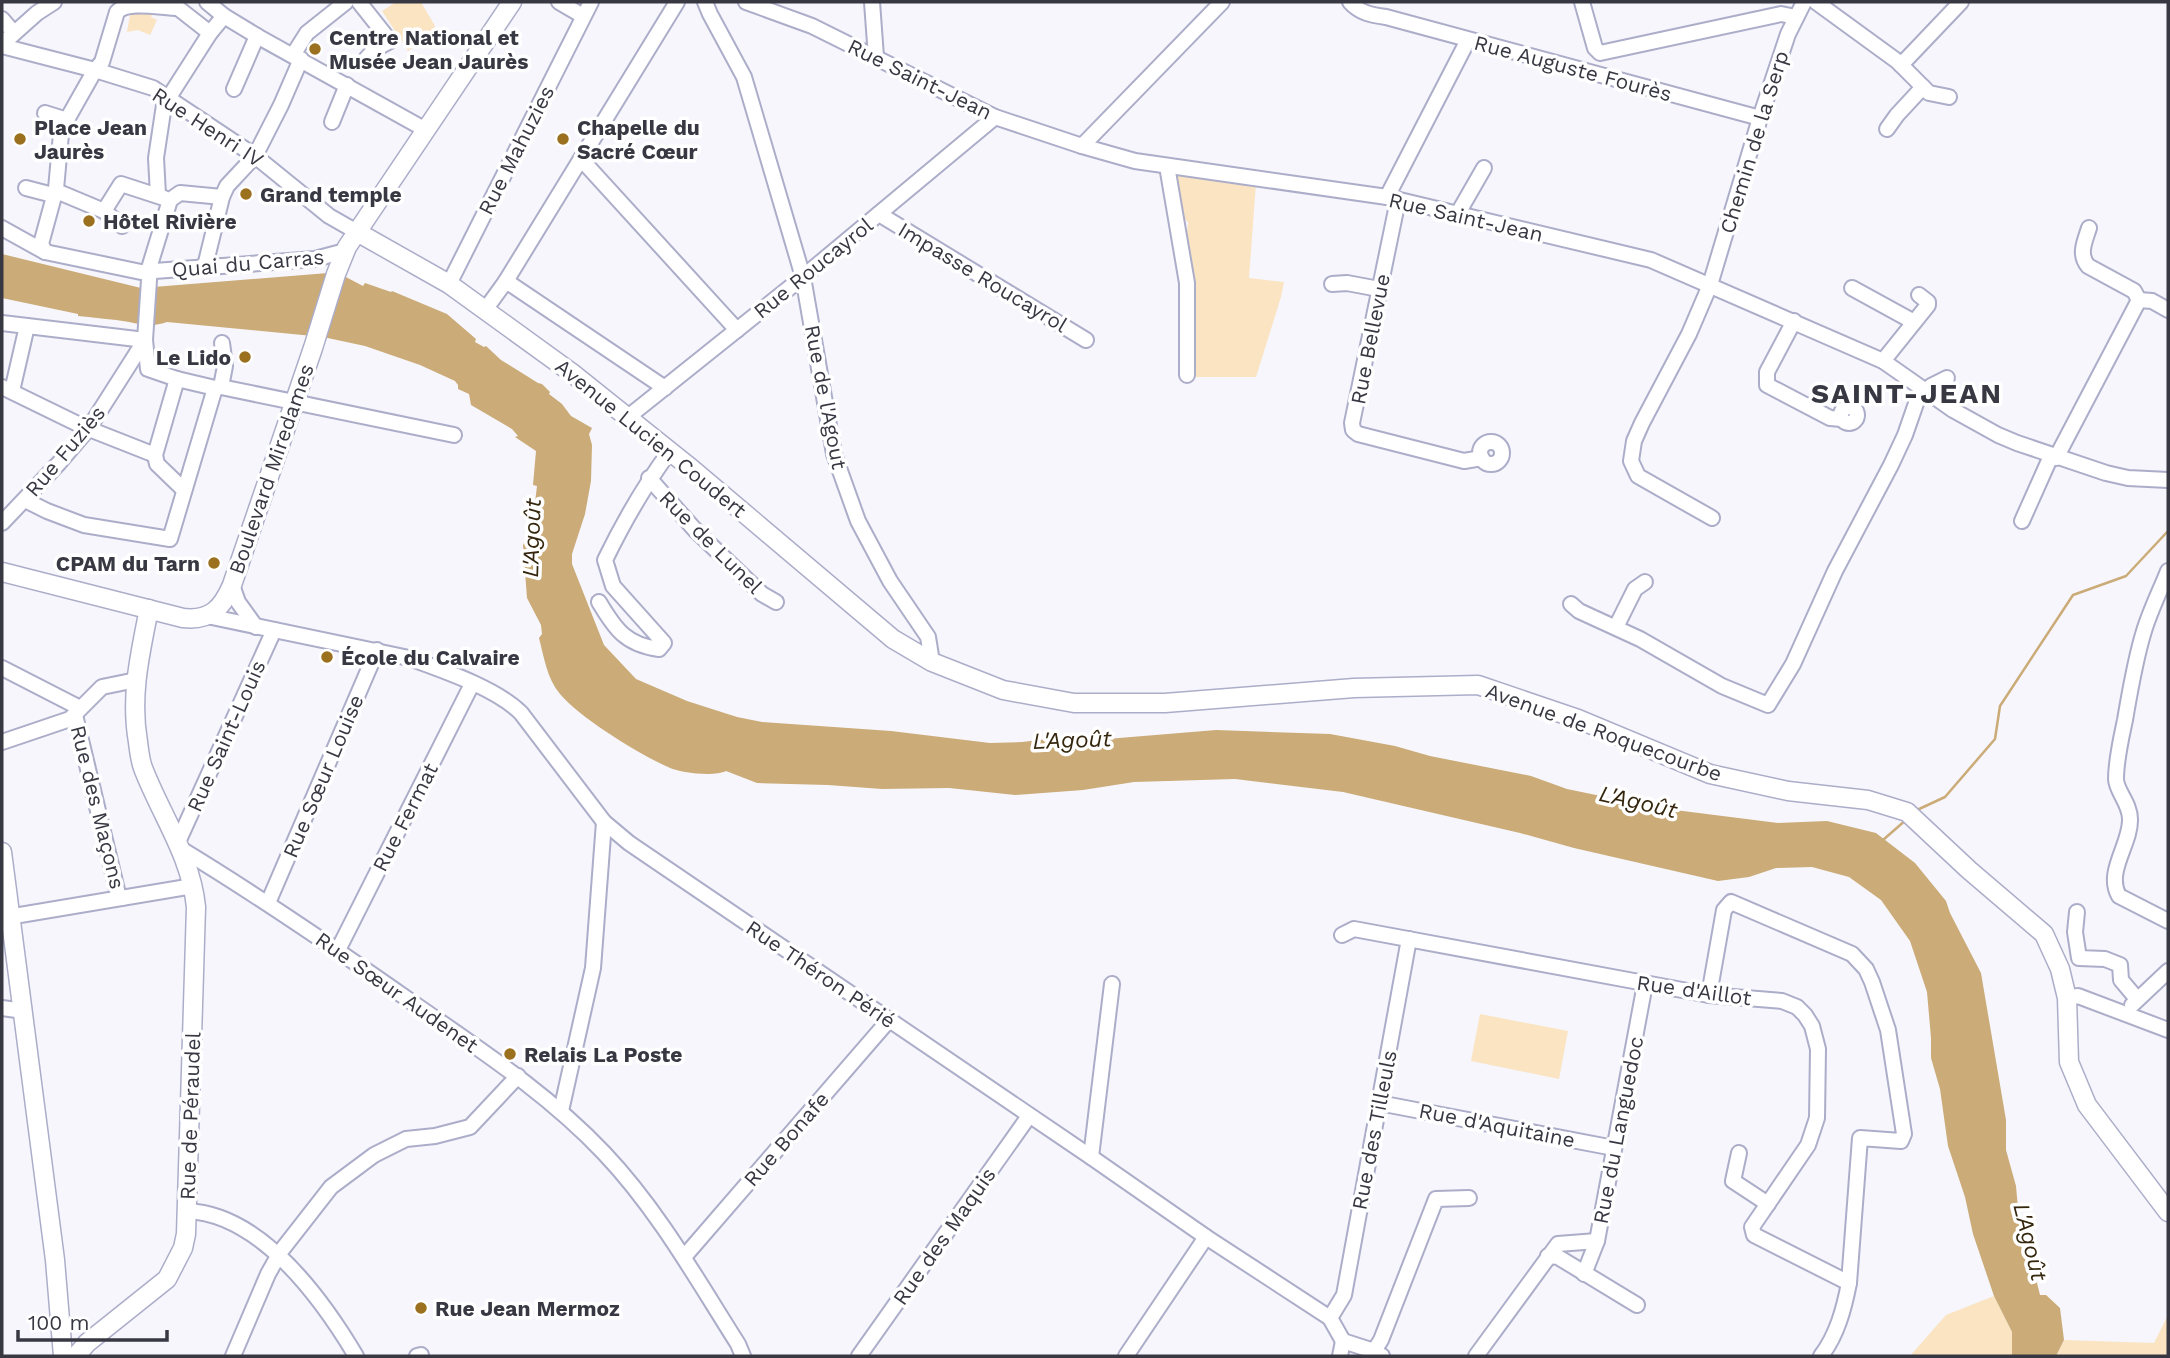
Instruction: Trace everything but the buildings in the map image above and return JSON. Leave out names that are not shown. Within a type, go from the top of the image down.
[{"type":"main road","name":"Boulevard Miredames","points":[[229,592],[345,251],[512,2]]},
{"type":"main road","name":"Avenue Lucien Coudert","points":[[357,232],[449,284],[572,373],[670,451],[893,639],[933,662]]},
{"type":"main road","points":[[2,572],[194,619],[207,616],[229,592]]},
{"type":"main road","points":[[149,610],[136,680],[134,708],[141,765],[180,846]]},
{"type":"main road","name":"Avenue de Roquecourbe","points":[[933,662],[1003,690],[1074,703],[1165,703],[1354,688],[1478,685],[1578,719],[1710,774],[1788,791],[1868,800],[1911,815],[1969,870],[2044,934],[2060,969],[2067,998],[2069,1062],[2087,1105],[2168,1212]]},
{"type":"main road","name":"Rue de Péraudel","points":[[61,1314],[66,1336],[81,1350],[167,1279],[183,1248],[187,1211],[197,918],[193,886],[180,846]]},
{"type":"main road","points":[[2,852],[61,1314],[62,1356]]},
{"type":"street","points":[[6,40],[54,2]]},
{"type":"street","points":[[207,2],[257,36],[426,130]]},
{"type":"street","points":[[320,2],[328,17]]},
{"type":"street","points":[[202,268],[206,262],[222,197],[227,186],[255,156],[281,106],[307,33],[346,2]]},
{"type":"street","points":[[359,2],[375,11],[390,41],[375,49],[366,59]]},
{"type":"street","points":[[559,2],[583,16]]},
{"type":"street","name":"Rue Mahuzies","points":[[449,284],[591,2]]},
{"type":"street","points":[[485,310],[506,281],[677,2]]},
{"type":"street","name":"Rue de l'Agout","points":[[705,2],[744,77],[803,277],[834,454],[858,521],[890,581],[928,637],[933,662]]},
{"type":"street","name":"Rue Saint-Jean","points":[[746,2],[812,26],[995,117],[1082,146],[1135,161],[1393,199],[1651,260],[1883,361],[1923,391],[1998,435],[2106,474],[2168,480]]},
{"type":"street","points":[[872,2],[876,57]]},
{"type":"street","points":[[1082,146],[1222,2]]},
{"type":"street","name":"Rue Auguste Fourès","points":[[1350,2],[1362,12],[1760,118]]},
{"type":"street","name":"Rue Auguste Fourès","points":[[1370,2],[1374,9],[1386,17]]},
{"type":"street","points":[[1582,2],[1595,48],[1600,53],[1781,14],[1796,17]]},
{"type":"street","name":"Chemin de la Serp","points":[[1712,518],[1638,476],[1632,461],[1634,441],[1689,334],[1710,285],[1760,118],[1796,17],[1804,2]]},
{"type":"street","points":[[1816,2],[1897,61],[1929,93],[1949,97]]},
{"type":"street","points":[[1900,65],[1961,2]]},
{"type":"street","points":[[45,252],[41,244],[54,194],[62,123],[102,62],[119,9],[140,3],[162,8],[180,5],[210,33]]},
{"type":"street","points":[[224,16],[168,96],[159,127],[156,158],[164,198],[150,265],[145,338],[148,369],[177,379],[454,435]]},
{"type":"street","points":[[2,19],[6,40]]},
{"type":"street","points":[[234,89],[257,36]]},
{"type":"street","name":"Rue Henri IV","points":[[6,40],[168,96],[255,156],[329,216],[357,232]]},
{"type":"street","name":"Rue Bellevue","points":[[1468,40],[1393,199],[1379,289],[1352,424],[1353,430],[1358,434],[1464,461],[1482,458]]},
{"type":"street","points":[[332,122],[347,85]]},
{"type":"street","points":[[1887,129],[1923,88]]},
{"type":"street","points":[[45,113],[64,119]]},
{"type":"street","name":"Rue Roucayrol","points":[[628,417],[803,277],[995,117]]},
{"type":"street","points":[[581,159],[737,330]]},
{"type":"street","points":[[1167,166],[1187,283],[1187,375]]},
{"type":"street","points":[[1457,215],[1484,168]]},
{"type":"street","points":[[104,211],[117,181],[164,198],[180,193],[222,197]]},
{"type":"street","points":[[26,188],[61,193],[104,211],[104,214],[122,226]]},
{"type":"street","name":"Impasse Roucayrol","points":[[879,214],[1086,340]]},
{"type":"street","name":"Quai du Carras","points":[[2,228],[45,252],[141,272],[316,259],[345,251]]},
{"type":"street","points":[[2022,521],[2139,300],[2134,291],[2088,266],[2084,261],[2083,250],[2090,228]]},
{"type":"street","points":[[506,281],[665,388]]},
{"type":"street","points":[[1332,284],[1348,283],[1379,289]]},
{"type":"street","points":[[1852,288],[1914,321]]},
{"type":"street","points":[[1883,361],[1928,305],[1919,295]]},
{"type":"street","points":[[2139,300],[2152,302],[2168,310]]},
{"type":"street","points":[[1794,321],[1767,372],[1767,385],[1830,418],[1842,419]]},
{"type":"street","points":[[2,323],[145,338]]},
{"type":"street","points":[[27,326],[7,389],[89,428],[155,455]]},
{"type":"street","name":"Rue Fuziès","points":[[2,523],[89,428],[145,338]]},
{"type":"street","points":[[25,500],[84,525],[170,539],[225,366],[222,343]]},
{"type":"street","points":[[1572,604],[1578,611],[1652,645],[1722,686],[1768,705],[1793,664],[1835,571],[1891,466],[1923,391],[1947,378]]},
{"type":"street","points":[[177,379],[155,455],[157,464],[184,490]]},
{"type":"street","points":[[599,602],[615,629],[629,639],[645,647],[659,649],[664,643],[613,586],[605,560],[629,511],[649,478],[670,451]]},
{"type":"street","name":"Rue de Lunel","points":[[649,478],[696,531],[762,594],[776,603]]},
{"type":"street","points":[[2168,571],[2144,630],[2120,746],[2115,782],[2129,807],[2130,819],[2127,839],[2114,878],[2114,888],[2119,896],[2168,921]]},
{"type":"street","points":[[1616,627],[1635,589],[1645,582]]},
{"type":"street","points":[[229,592],[256,627]]},
{"type":"street","name":"Rue Théron Périé","points":[[207,616],[409,658],[511,703],[604,822],[629,843],[1206,1237],[1330,1318],[1343,1341]]},
{"type":"street","name":"Rue Saint-Louis","points":[[180,846],[274,630]]},
{"type":"street","name":"Rue Sœur Louise","points":[[268,902],[377,650]]},
{"type":"street","points":[[2,668],[77,711]]},
{"type":"street","points":[[2,741],[70,719],[102,687],[136,680]]},
{"type":"street","name":"Rue Fermat","points":[[338,950],[472,684]]},
{"type":"street","name":"Rue des Maçons","points":[[77,711],[118,894],[122,898]]},
{"type":"street","points":[[561,1111],[593,968],[604,822]]},
{"type":"street","name":"Rue Sœur Audenet","points":[[180,846],[338,950],[518,1076],[561,1111],[604,1153],[660,1220],[743,1356]]},
{"type":"street","points":[[10,912],[14,916],[193,886]]},
{"type":"street","points":[[1709,995],[1724,910],[1731,902],[1852,954],[1866,969],[1888,1030],[1904,1134],[1901,1141],[1860,1138],[1849,1283],[1844,1307],[1829,1346],[1821,1356]]},
{"type":"street","points":[[2060,969],[2070,967],[2078,958],[2075,932],[2077,912]]},
{"type":"street","name":"Rue d'Aillot","points":[[1342,935],[1354,929],[1645,984],[1709,995],[1782,1001],[1797,1007],[1812,1026],[1817,1040],[1817,1118],[1808,1145],[1752,1227],[1754,1235],[1849,1283]]},
{"type":"street","name":"Rue des Tilleuls","points":[[1330,1318],[1344,1294],[1409,939]]},
{"type":"street","points":[[1406,962],[1418,951],[1437,944]]},
{"type":"street","points":[[2078,958],[2105,959],[2120,965],[2121,980],[2137,999]]},
{"type":"street","points":[[2124,1013],[2168,971]]},
{"type":"street","points":[[1091,1157],[1112,984]]},
{"type":"street","name":"Rue du Languedoc","points":[[1584,1274],[1597,1241],[1645,984]]},
{"type":"street","points":[[2067,998],[2078,996],[2168,1030]]},
{"type":"street","points":[[2,1008],[23,1011]]},
{"type":"street","name":"Rue Bonafe","points":[[684,1257],[889,1020]]},
{"type":"street","points":[[233,1356],[268,1273],[331,1187],[374,1155],[406,1139],[435,1136],[470,1127],[518,1076]]},
{"type":"street","points":[[546,1098],[566,1088]]},
{"type":"street","name":"Rue d'Aquitaine","points":[[1379,1103],[1615,1148]]},
{"type":"street","name":"Rue des Maquis","points":[[859,1356],[1029,1116]]},
{"type":"street","points":[[1739,1153],[1733,1181],[1768,1204]]},
{"type":"street","points":[[1340,1356],[1343,1341],[1378,1354],[1436,1199],[1469,1198]]},
{"type":"street","points":[[187,1211],[210,1215],[241,1228],[278,1256],[317,1298],[356,1356]]},
{"type":"street","points":[[1126,1356],[1206,1237]]},
{"type":"street","points":[[1476,1355],[1558,1244],[1597,1241]]},
{"type":"street","points":[[1548,1256],[1558,1257],[1637,1305]]},
{"type":"shaded area","points":[[396,2],[421,2],[435,26],[433,31],[424,31],[428,38],[408,51],[382,11]]},
{"type":"shaded area","points":[[131,9],[153,13],[151,17],[157,20],[150,35],[138,30],[127,32]]},
{"type":"shaded area","points":[[1176,175],[1256,183],[1249,278],[1284,282],[1256,377],[1190,377],[1190,282],[1194,277],[1185,234],[1188,222],[1184,219]]},
{"type":"shaded area","points":[[1480,1014],[1568,1031],[1559,1079],[1471,1061]]},
{"type":"shaded area","points":[[1994,1296],[2012,1332],[2012,1356],[1910,1356],[1946,1315]]},
{"type":"shaded area","points":[[2168,1315],[2168,1356],[2056,1356],[2064,1340],[2154,1343]]},
{"type":"water","name":"L'Agoût","points":[[2,254],[141,288],[328,273],[342,275],[363,286],[365,283],[392,291],[447,314],[476,339],[475,342],[486,346],[501,360],[542,384],[571,416],[592,428],[589,434],[592,445],[591,481],[585,514],[572,554],[572,564],[604,645],[636,679],[687,701],[737,717],[762,722],[891,731],[990,743],[1091,734],[1107,739],[1216,730],[1330,734],[1531,776],[1567,789],[1659,808],[1778,823],[1827,821],[1876,833],[1915,863],[1946,901],[1981,973],[2006,1120],[2006,1150],[2016,1186],[2022,1253],[2034,1271],[2040,1295],[2046,1295],[2060,1308],[2064,1340],[2056,1356],[2012,1356],[2012,1332],[1994,1296],[1948,1146],[1940,1089],[1931,1058],[1927,992],[1910,941],[1881,900],[1849,877],[1812,867],[1776,868],[1749,877],[1718,881],[1343,792],[1235,779],[1134,782],[1083,790],[1015,795],[949,788],[882,789],[757,783],[726,771],[706,774],[673,769],[595,724],[569,703],[552,682],[539,638],[542,634],[541,625],[527,598],[523,545],[532,528],[537,486],[533,485],[536,451],[515,437],[518,436],[512,429],[471,405],[469,394],[458,389],[455,381],[420,365],[365,346],[323,337],[167,322],[144,325],[78,316],[2,298]]},
{"type":"waterway","points":[[1917,810],[1945,797],[1995,739],[2000,706],[2073,595],[2126,576],[2168,531]]},
{"type":"waterway","points":[[1883,840],[1907,819]]},
{"type":"place","name":"Centre National et Musée Jean Jaurès","points":[[315,49]]},
{"type":"place","name":"Place Jean Jaurès","points":[[20,139]]},
{"type":"place","name":"Chapelle du Sacré Cœur","points":[[563,139]]},
{"type":"place","name":"Grand temple","points":[[246,194]]},
{"type":"place","name":"Hôtel Rivière","points":[[89,221]]},
{"type":"place","name":"Le Lido","points":[[245,357]]},
{"type":"place","name":"CPAM du Tarn","points":[[214,563]]},
{"type":"place","name":"École du Calvaire","points":[[327,657]]},
{"type":"place","name":"Relais La Poste","points":[[510,1054]]},
{"type":"place","name":"Rue Jean Mermoz","points":[[421,1308]]},
{"type":"district","name":"SAINT-JEAN","points":[[1907,393]]}]
